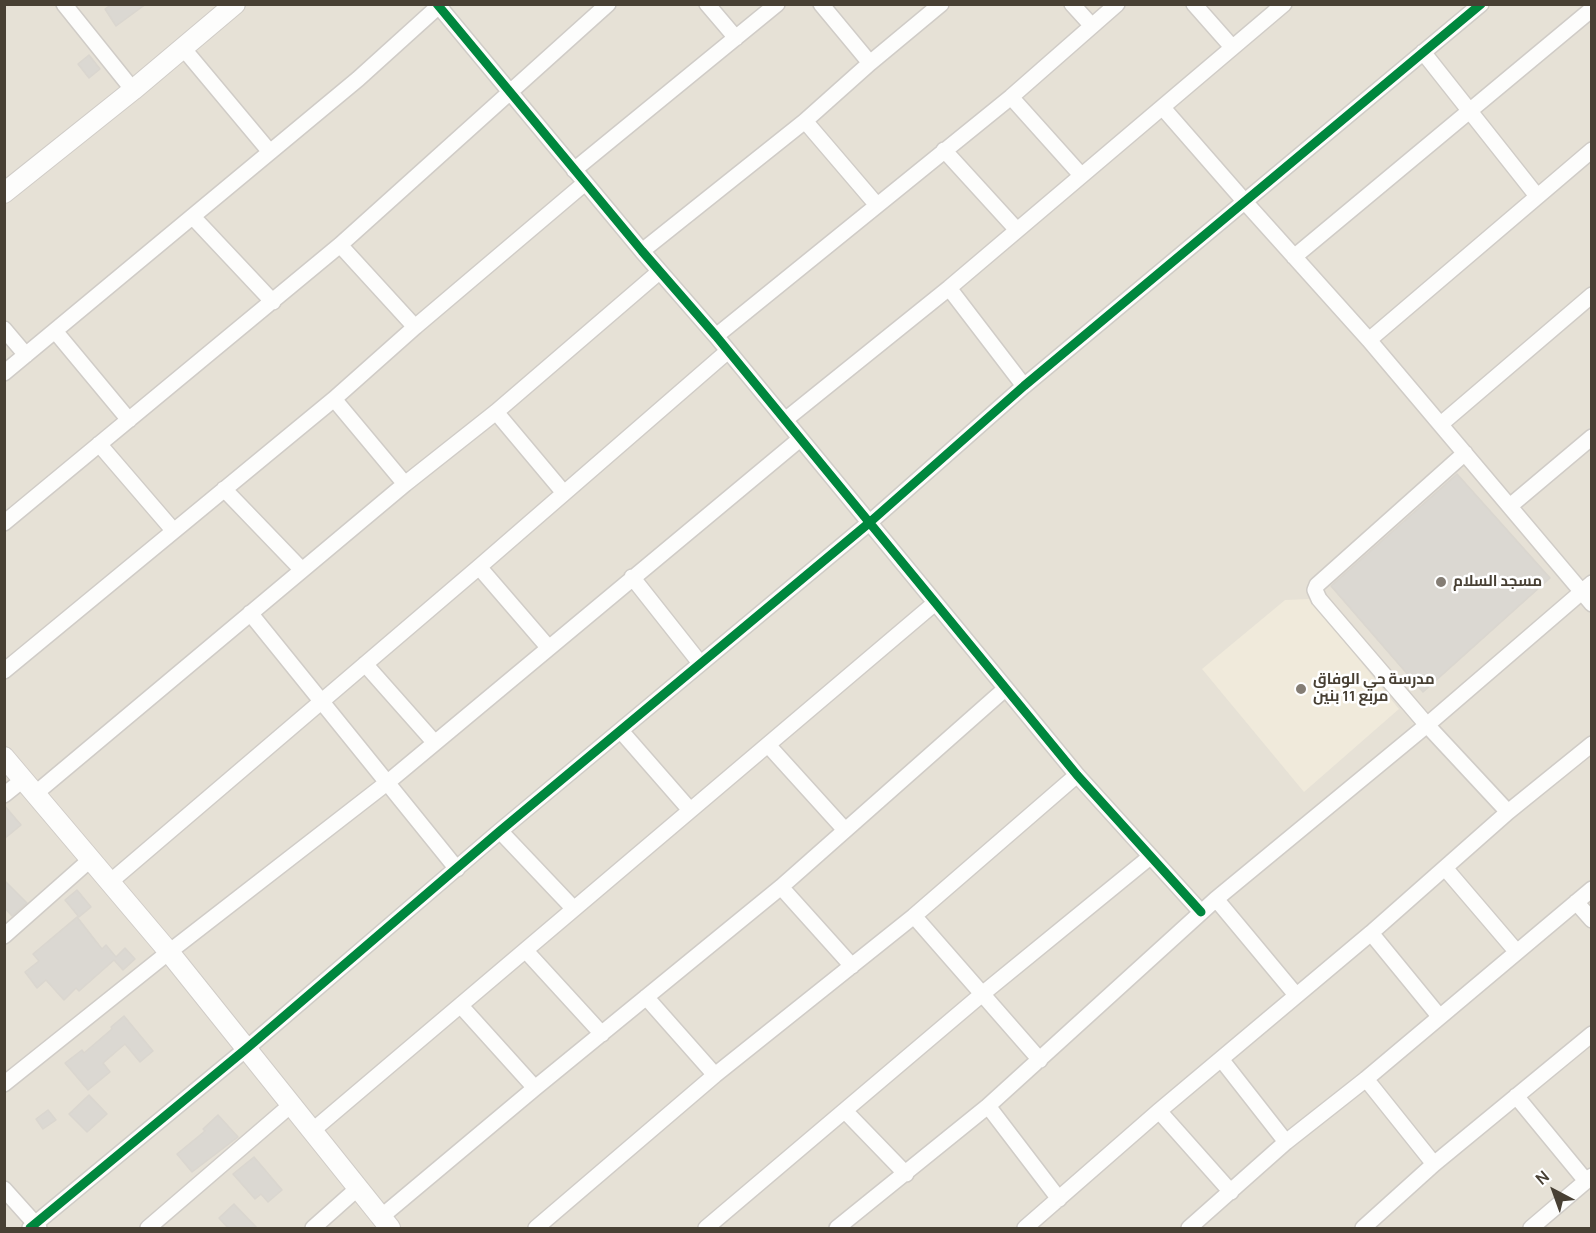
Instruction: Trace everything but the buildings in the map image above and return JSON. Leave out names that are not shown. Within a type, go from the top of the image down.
[{"type":"street","points":[[64,4],[133,90]]},
{"type":"street","points":[[4,193],[133,90],[235,4]]},
{"type":"street","points":[[4,524],[340,245],[608,4]]},
{"type":"street","points":[[706,4],[736,38]]},
{"type":"street","points":[[574,170],[777,4]]},
{"type":"street","points":[[821,4],[870,63]]},
{"type":"street","points":[[642,251],[805,122],[870,63],[941,4]]},
{"type":"street","points":[[1072,4],[1092,26]]},
{"type":"street","points":[[716,336],[1011,96],[1117,4]]},
{"type":"street","points":[[1194,4],[1232,47]]},
{"type":"street","points":[[785,420],[950,288],[1284,4]]},
{"type":"street","points":[[4,373],[358,79],[439,5],[659,272],[716,336],[1077,775],[1201,912]]},
{"type":"street","points":[[4,1189],[35,1227],[500,831],[869,523],[1024,386],[1246,203],[1476,6]]},
{"type":"street","points":[[1294,257],[1592,9]]},
{"type":"street","points":[[183,48],[270,152]]},
{"type":"street","points":[[1423,52],[1536,196]]},
{"type":"street","points":[[1011,96],[1081,175]]},
{"type":"street","points":[[1163,108],[1369,340],[1510,506],[1586,587],[1592,604]]},
{"type":"street","points":[[805,122],[876,204]]},
{"type":"street","points":[[944,150],[1017,230]]},
{"type":"street","points":[[1369,340],[1592,150]]},
{"type":"street","points":[[4,671],[334,399],[585,183]]},
{"type":"street","points":[[193,217],[273,302]]},
{"type":"street","points":[[340,245],[415,327]]},
{"type":"street","points":[[4,795],[30,786],[250,613],[405,484],[496,412],[659,272]]},
{"type":"street","points":[[950,288],[1024,386]]},
{"type":"street","points":[[1441,424],[1592,295]]},
{"type":"street","points":[[4,329],[26,355]]},
{"type":"street","points":[[55,332],[129,420]]},
{"type":"street","points":[[110,882],[728,351]]},
{"type":"street","points":[[334,399],[405,484]]},
{"type":"street","points":[[496,412],[564,492]]},
{"type":"street","points":[[1510,506],[1592,437]]},
{"type":"street","points":[[4,1084],[388,782],[800,439]]},
{"type":"street","points":[[99,444],[173,530]]},
{"type":"street","points":[[1465,453],[1317,585],[1315,590],[1319,599],[1427,725],[1508,812]]},
{"type":"street","points":[[224,489],[302,570]]},
{"type":"street","points":[[479,567],[548,647]]},
{"type":"street","points":[[632,577],[700,663]]},
{"type":"street","points":[[837,1228],[988,1106],[1201,912],[1427,725],[1586,587]]},
{"type":"street","points":[[312,1131],[935,603]]},
{"type":"street","points":[[250,613],[457,869]]},
{"type":"street","points":[[365,664],[435,743]]},
{"type":"street","points":[[4,757],[169,952],[386,1223],[535,1088],[781,887],[1005,689]]},
{"type":"street","points":[[621,731],[690,810]]},
{"type":"street","points":[[768,744],[845,830]]},
{"type":"street","points":[[1026,1228],[1159,1111],[1371,933],[1508,812],[1592,744]]},
{"type":"street","points":[[536,1228],[715,1075],[914,915],[1077,775]]},
{"type":"street","points":[[500,831],[574,909]]},
{"type":"street","points":[[706,1228],[981,995],[1150,857]]},
{"type":"street","points":[[4,936],[91,859]]},
{"type":"street","points":[[1445,868],[1516,951]]},
{"type":"street","points":[[781,887],[852,966]]},
{"type":"street","points":[[1189,1228],[1286,1142],[1366,1079],[1592,889]]},
{"type":"street","points":[[1216,899],[1296,995]]},
{"type":"street","points":[[1576,902],[1592,920]]},
{"type":"street","points":[[914,915],[981,995],[1040,1060]]},
{"type":"street","points":[[1371,933],[1439,1016]]},
{"type":"street","points":[[526,951],[602,1034]]},
{"type":"street","points":[[646,997],[715,1075]]},
{"type":"street","points":[[461,1006],[535,1088]]},
{"type":"street","points":[[1366,1228],[1434,1164],[1590,1039]]},
{"type":"street","points":[[1221,1059],[1286,1142]]},
{"type":"street","points":[[1366,1079],[1434,1164]]},
{"type":"street","points":[[1516,1096],[1589,1179],[1531,1228]]},
{"type":"street","points":[[148,1228],[292,1104]]},
{"type":"street","points":[[988,1106],[1059,1199]]},
{"type":"street","points":[[845,1111],[906,1174]]},
{"type":"street","points":[[1159,1111],[1231,1192]]},
{"type":"street","points":[[313,1228],[358,1188]]},
{"type":"shaded area","points":[[4,5],[1591,5],[1591,1228],[5,1228]]},
{"type":"shaded area","name":"مدرسة حي الوفاق مربع 11 بنين","points":[[1310,599],[1399,709],[1304,792],[1202,669],[1285,600]]},
{"type":"cycle path","points":[[437,4],[642,251],[716,336],[1077,775],[1201,912]]},
{"type":"cycle path","points":[[30,1228],[246,1049],[500,831],[869,523],[1024,386],[1481,4]]},
{"type":"place","name":"مسجد السلام","points":[[1441,582]]},
{"type":"place","name":"مدرسة حي الوفاق مربع 11 بنين","points":[[1301,689]]}]
